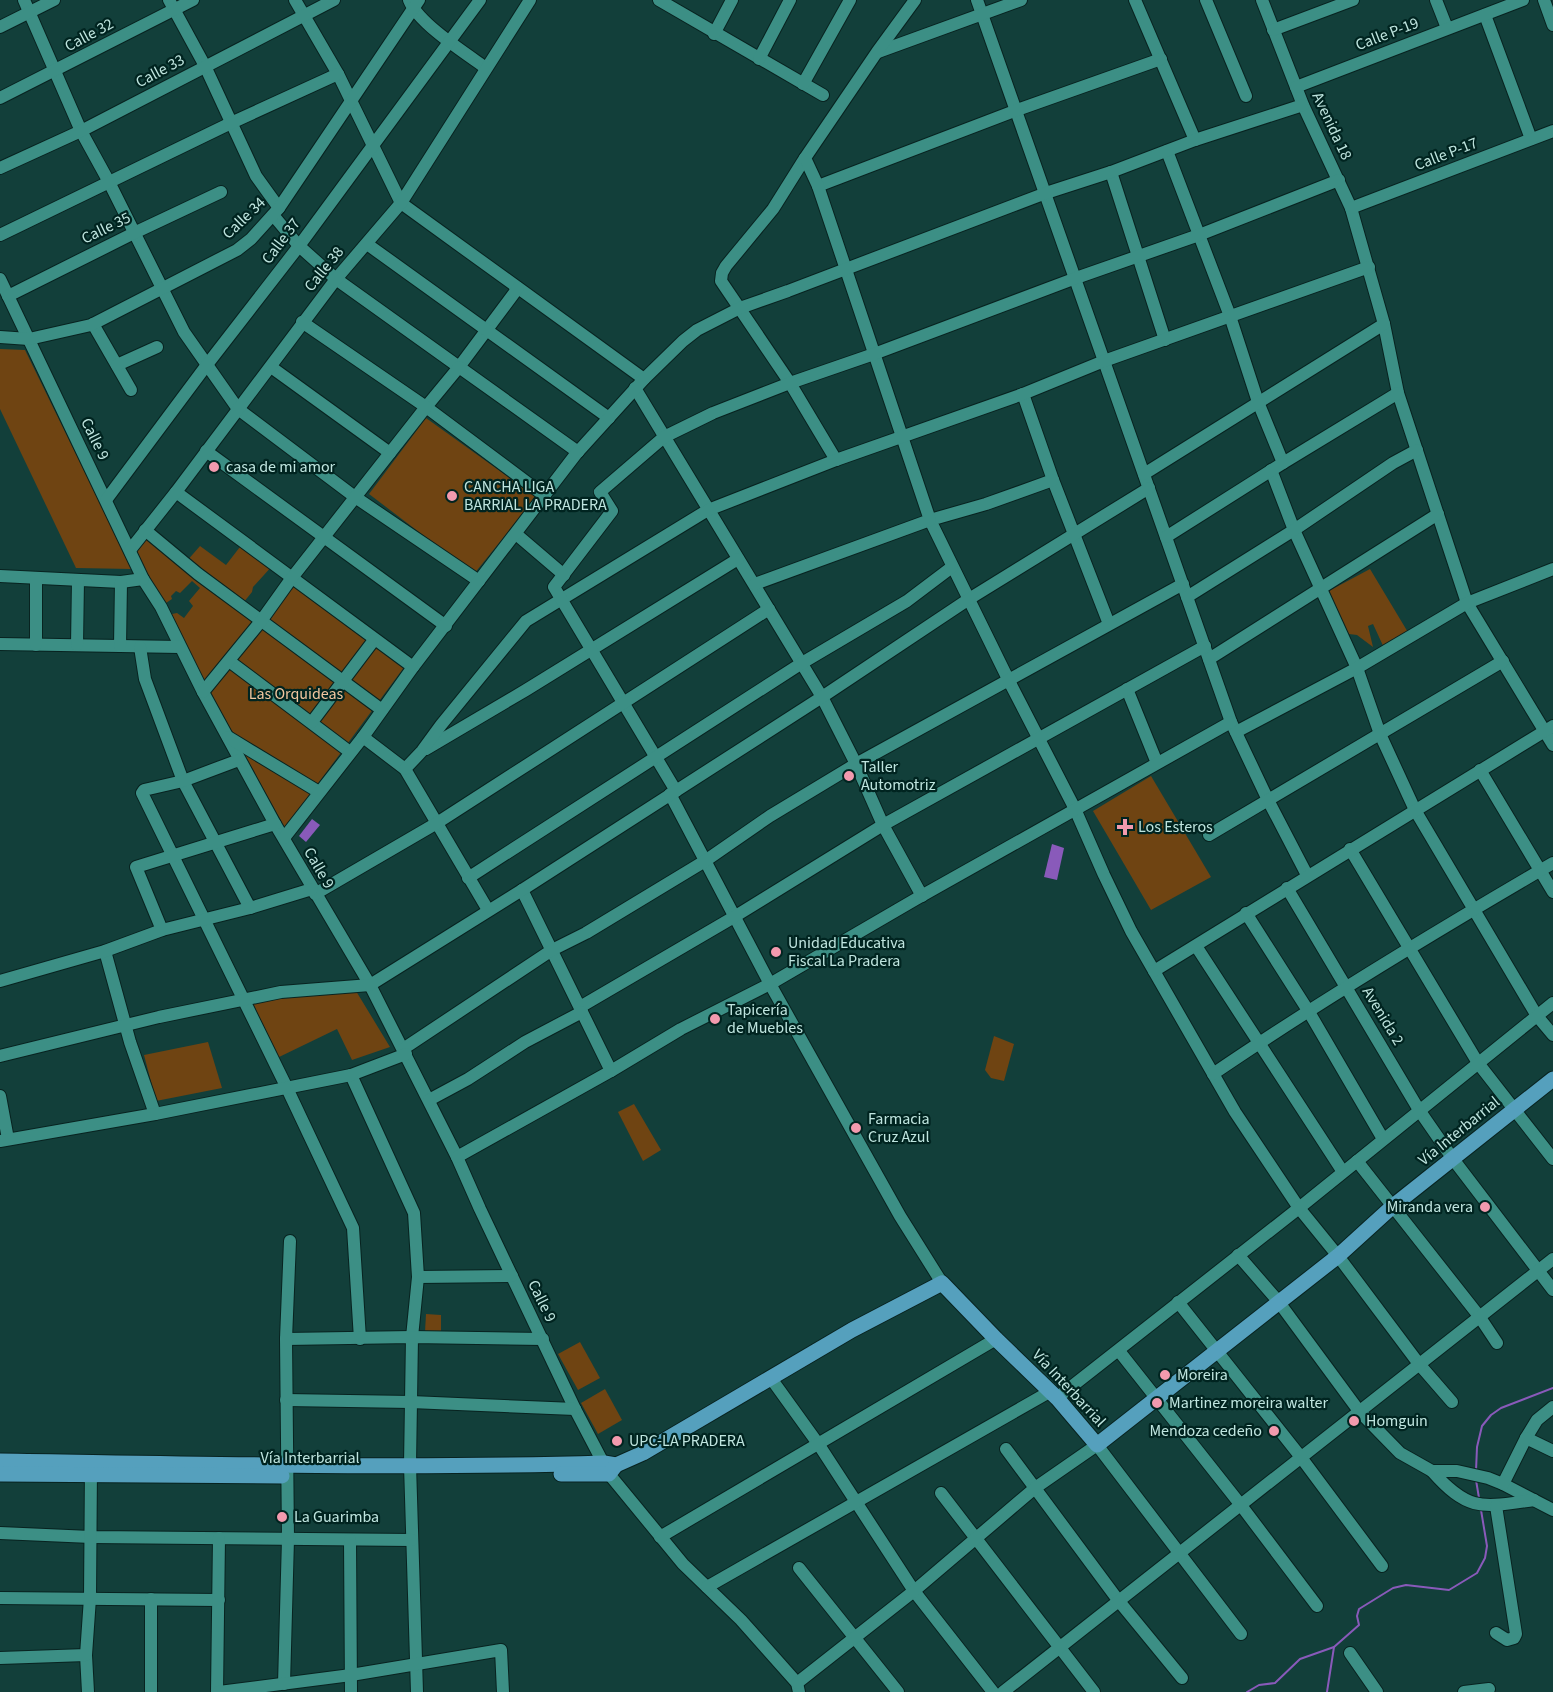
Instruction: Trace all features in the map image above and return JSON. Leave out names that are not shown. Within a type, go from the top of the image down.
[{"type":"main road","name":"Vía Interbarrial","points":[[0,1474],[91,1469],[410,1470],[610,1467],[643,1453],[852,1330],[942,1282],[996,1339],[1054,1394],[1097,1445],[1215,1350],[1338,1256],[1393,1206],[1553,1079]]},
{"type":"main road","name":"Vía Interbarrial","points":[[0,1461],[91,1469]]},
{"type":"street","points":[[24,0],[81,131],[163,288],[183,332],[238,409],[356,497],[479,581]]},
{"type":"street","points":[[0,27],[54,0]]},
{"type":"street","name":"Calle 32","points":[[0,98],[54,72],[172,4],[193,0]]},
{"type":"street","points":[[295,0],[338,74],[401,203],[518,288],[639,384],[663,437],[822,697],[856,764],[883,825],[922,896]]},
{"type":"street","name":"Calle 33","points":[[0,168],[81,131],[334,0]]},
{"type":"street","name":"Calle 37","points":[[106,500],[299,246],[480,0]]},
{"type":"street","name":"Calle 38","points":[[130,550],[271,367],[302,322],[401,203],[530,0]]},
{"type":"street","points":[[714,34],[732,0]]},
{"type":"street","points":[[759,59],[790,0]]},
{"type":"street","points":[[803,84],[850,0]]},
{"type":"street","points":[[836,460],[790,383],[724,287],[721,280],[722,273],[773,209],[877,52],[915,0]]},
{"type":"street","points":[[977,0],[1234,727],[1307,875]]},
{"type":"street","points":[[877,52],[1021,0]]},
{"type":"street","points":[[1135,0],[1195,140]]},
{"type":"street","points":[[1206,0],[1246,96]]},
{"type":"street","name":"Avenida 18","points":[[1262,0],[1303,105],[1351,208],[1384,324],[1398,393],[1467,603],[1549,728],[1553,745]]},
{"type":"street","points":[[1273,30],[1353,0]]},
{"type":"street","points":[[1436,0],[1447,28]]},
{"type":"street","name":"Calle P-19","points":[[1296,87],[1523,0]]},
{"type":"street","points":[[1544,0],[1553,25]]},
{"type":"street","points":[[667,2],[714,34],[824,95]]},
{"type":"street","points":[[413,3],[449,42],[486,68]]},
{"type":"street","name":"Calle 34","points":[[0,337],[29,339],[93,324],[237,250],[251,239],[276,212],[413,3]]},
{"type":"street","points":[[172,4],[205,66],[256,176],[276,212],[299,246],[336,279],[578,452]]},
{"type":"street","points":[[1485,15],[1531,140]]},
{"type":"street","points":[[818,186],[1017,110],[1161,59]]},
{"type":"street","points":[[0,235],[338,74]]},
{"type":"street","points":[[284,838],[578,452],[639,384],[683,341],[698,330],[740,308],[1046,194],[1195,140],[1303,105]]},
{"type":"street","name":"Calle P-17","points":[[1351,208],[1553,131]]},
{"type":"street","points":[[1167,151],[1230,316],[1258,402],[1283,463]]},
{"type":"street","points":[[805,158],[818,186],[930,520],[1009,681],[1075,808],[1131,931],[1235,1112],[1299,1208],[1419,1364],[1452,1402]]},
{"type":"street","points":[[1111,172],[1165,340]]},
{"type":"street","points":[[942,1282],[900,1216],[770,984],[705,861],[656,758],[554,587],[612,511],[600,492],[663,437],[790,383],[1137,256],[1199,236],[1339,180]]},
{"type":"street","name":"Calle 35","points":[[8,296],[220,192]]},
{"type":"street","points":[[367,244],[609,418]]},
{"type":"street","points":[[405,769],[526,621],[708,510],[836,460],[1023,394],[1104,361],[1369,267]]},
{"type":"street","name":"Calle 9","points":[[0,279],[143,579],[160,607],[239,760],[370,985],[405,1052],[457,1157],[575,1409],[610,1467],[660,1537],[741,1620],[798,1687]]},
{"type":"street","points":[[203,692],[261,621],[291,579],[459,367],[518,288]]},
{"type":"street","points":[[302,322],[426,407],[545,496]]},
{"type":"street","points":[[93,324],[131,390]]},
{"type":"street","points":[[1144,474],[1384,324]]},
{"type":"street","points":[[117,365],[156,347]]},
{"type":"street","points":[[271,367],[390,453]]},
{"type":"street","points":[[1166,537],[1398,393]]},
{"type":"street","points":[[1023,394],[1053,480],[1109,624]]},
{"type":"street","points":[[1187,597],[1294,530],[1393,463],[1417,450]]},
{"type":"street","points":[[206,452],[446,626]]},
{"type":"street","points":[[1271,470],[1294,530],[1357,669],[1380,734],[1415,810],[1537,1016],[1553,1035]]},
{"type":"street","points":[[755,584],[930,520],[986,504],[1053,480]]},
{"type":"street","points":[[0,1056],[126,1025],[281,992],[370,985],[673,793],[969,600],[1149,488]]},
{"type":"street","points":[[176,492],[413,667]]},
{"type":"street","points":[[429,1100],[468,1079],[525,1042],[883,825],[1127,689],[1207,652],[1320,588],[1438,514]]},
{"type":"street","points":[[145,530],[198,574],[382,710]]},
{"type":"street","points":[[516,534],[564,575]]},
{"type":"street","points":[[422,751],[738,559]]},
{"type":"street","points":[[468,878],[802,663],[907,601],[952,567]]},
{"type":"street","points":[[457,1157],[681,1029],[770,984],[1156,763],[1357,669],[1467,603],[1553,569]]},
{"type":"street","points":[[0,576],[121,582],[143,579]]},
{"type":"street","points":[[36,578],[36,645]]},
{"type":"street","points":[[77,645],[78,580]]},
{"type":"street","points":[[120,646],[121,582]]},
{"type":"street","points":[[0,1096],[4,1140],[155,1114],[286,1086],[351,1075],[405,1052],[552,950],[586,933],[705,861],[770,816],[856,764],[1183,584]]},
{"type":"street","points":[[0,981],[105,951],[162,930],[314,892],[436,823],[769,609]]},
{"type":"street","points":[[312,722],[374,640]]},
{"type":"street","points":[[0,644],[180,647]]},
{"type":"street","points":[[140,646],[146,679],[183,781],[250,908]]},
{"type":"street","points":[[229,661],[350,752]]},
{"type":"street","points":[[1209,835],[1503,661]]},
{"type":"street","points":[[1127,689],[1156,763]]},
{"type":"street","points":[[1154,971],[1549,728]]},
{"type":"street","points":[[227,737],[320,792]]},
{"type":"street","points":[[363,737],[405,769],[488,910]]},
{"type":"street","points":[[239,760],[183,781],[144,790],[142,793],[353,1228],[360,1339]]},
{"type":"street","points":[[1480,770],[1553,891]]},
{"type":"street","points":[[162,930],[136,867],[275,824]]},
{"type":"street","points":[[1350,849],[1478,1063],[1553,1159]]},
{"type":"street","points":[[1213,1074],[1409,949],[1553,863]]},
{"type":"street","name":"Avenida 2","points":[[1287,888],[1419,1110],[1553,1290]]},
{"type":"street","points":[[522,890],[611,1071]]},
{"type":"street","points":[[1246,913],[1309,1012],[1383,1139]]},
{"type":"street","points":[[1196,946],[1343,1172]]},
{"type":"street","points":[[105,951],[155,1114]]},
{"type":"street","points":[[707,1587],[1054,1394],[1119,1351],[1553,1004]]},
{"type":"street","points":[[351,1075],[414,1213],[418,1277],[412,1337],[410,1470],[417,1692]]},
{"type":"street","points":[[1357,1161],[1497,1343]]},
{"type":"street","points":[[284,1684],[288,1539],[286,1339],[291,1241]]},
{"type":"street","points":[[1238,1255],[1278,1301],[1359,1411],[1400,1453],[1432,1471],[1457,1496],[1471,1504],[1490,1506],[1535,1500]]},
{"type":"street","points":[[1003,1692],[1553,1259]]},
{"type":"street","points":[[418,1277],[512,1276]]},
{"type":"street","points":[[1178,1302],[1300,1456],[1382,1566]]},
{"type":"street","points":[[286,1339],[412,1337],[543,1339]]},
{"type":"street","points":[[660,1537],[996,1339]]},
{"type":"street","points":[[1119,1351],[1317,1606]]},
{"type":"street","points":[[770,1377],[819,1445],[914,1592],[993,1692]]},
{"type":"street","points":[[286,1400],[411,1402],[575,1409]]},
{"type":"street","points":[[1503,1484],[1537,1420],[1553,1407]]},
{"type":"street","points":[[1526,1438],[1553,1451]]},
{"type":"street","points":[[798,1687],[854,1637],[914,1592],[1035,1488],[1097,1445],[1241,1634]]},
{"type":"street","points":[[1006,1449],[1118,1600],[1182,1678]]},
{"type":"street","points":[[88,1692],[86,1655],[90,1598],[91,1469]]},
{"type":"street","points":[[1432,1471],[1465,1473],[1488,1478],[1553,1510]]},
{"type":"street","points":[[941,1493],[1094,1692]]},
{"type":"street","points":[[1490,1506],[1516,1634],[1514,1638],[1507,1640],[1496,1633]]},
{"type":"street","points":[[0,1533],[91,1537],[412,1540]]},
{"type":"street","points":[[219,1538],[218,1692],[351,1675],[501,1650],[503,1692]]},
{"type":"street","points":[[350,1540],[351,1692]]},
{"type":"street","points":[[799,1568],[898,1692]]},
{"type":"street","points":[[0,1598],[219,1600]]},
{"type":"street","points":[[151,1599],[151,1692]]},
{"type":"street","points":[[1350,1653],[1377,1692]]},
{"type":"street","points":[[0,1658],[86,1655]]},
{"type":"street","points":[[1464,1692],[1489,1689]]},
{"type":"green space","points":[[0,349],[25,350],[132,569],[76,568],[0,409]]},
{"type":"green space","name":"CANCHA LIGA BARRIAL LA PRADERA","points":[[426,418],[536,497],[474,574],[369,494]]},
{"type":"green space","points":[[143,534],[256,625],[205,689],[131,552]],"holes":[[[192,581],[200,588],[189,601],[193,606],[184,618],[177,613],[172,614],[166,603],[172,599],[171,596],[176,591],[180,593]]]},
{"type":"green space","points":[[243,543],[273,565],[253,587],[252,592],[243,603],[186,562],[200,546],[226,565]]},
{"type":"green space","points":[[1370,569],[1409,634],[1391,640],[1385,650],[1373,624],[1368,626],[1373,647],[1357,635],[1349,634],[1346,640],[1325,593]]},
{"type":"green space","name":"Las Orquideas","points":[[291,583],[405,666],[285,828],[209,690]]},
{"type":"green space","points":[[1151,776],[1211,877],[1151,910],[1093,811]]},
{"type":"green space","points":[[356,991],[390,1047],[352,1060],[337,1029],[277,1058],[253,1003],[287,997]]},
{"type":"green space","points":[[994,1036],[1014,1044],[1004,1081],[991,1078],[985,1070]]},
{"type":"green space","points":[[208,1042],[222,1088],[156,1101],[144,1055]]},
{"type":"green space","points":[[634,1104],[661,1150],[643,1161],[618,1112]]},
{"type":"green space","points":[[426,1314],[441,1315],[441,1332],[425,1332]]},
{"type":"green space","points":[[580,1342],[600,1378],[578,1390],[558,1354]]},
{"type":"green space","points":[[605,1389],[622,1420],[598,1434],[581,1403]]},
{"type":"shaded area","points":[[312,819],[320,825],[306,842],[299,836]]},
{"type":"shaded area","points":[[1052,844],[1064,848],[1057,880],[1044,877]]},
{"type":"waterway","points":[[1476,1471],[1477,1447],[1482,1426],[1491,1415],[1501,1408],[1553,1388]]},
{"type":"waterway","points":[[1476,1480],[1479,1498]]},
{"type":"waterway","points":[[1247,1692],[1259,1685],[1275,1683],[1300,1659],[1334,1647],[1359,1625],[1357,1616],[1359,1609],[1393,1588],[1406,1585],[1449,1590],[1477,1573],[1485,1558],[1487,1546],[1481,1510]]},
{"type":"waterway","points":[[1327,1692],[1334,1647]]},
{"type":"place","name":"casa de mi amor","points":[[214,467]]},
{"type":"place","name":"CANCHA LIGA BARRIAL LA PRADERA","points":[[452,496]]},
{"type":"place","name":"Taller Automotriz","points":[[849,776]]},
{"type":"place","name":"Los Esteros","points":[[1125,827]]},
{"type":"place","name":"Unidad Educativa Fiscal La Pradera","points":[[776,952]]},
{"type":"place","name":"Tapicería de Muebles","points":[[715,1019]]},
{"type":"place","name":"Farmacia Cruz Azul","points":[[856,1128]]},
{"type":"place","name":"Miranda vera","points":[[1485,1207]]},
{"type":"place","name":"Moreira","points":[[1165,1375]]},
{"type":"place","name":"Martinez moreira walter","points":[[1157,1403]]},
{"type":"place","name":"Homguin","points":[[1354,1421]]},
{"type":"place","name":"Mendoza cedeño","points":[[1274,1431]]},
{"type":"place","name":"UPC-LA PRADERA","points":[[617,1441]]},
{"type":"place","name":"La Guarimba","points":[[282,1517]]}]
